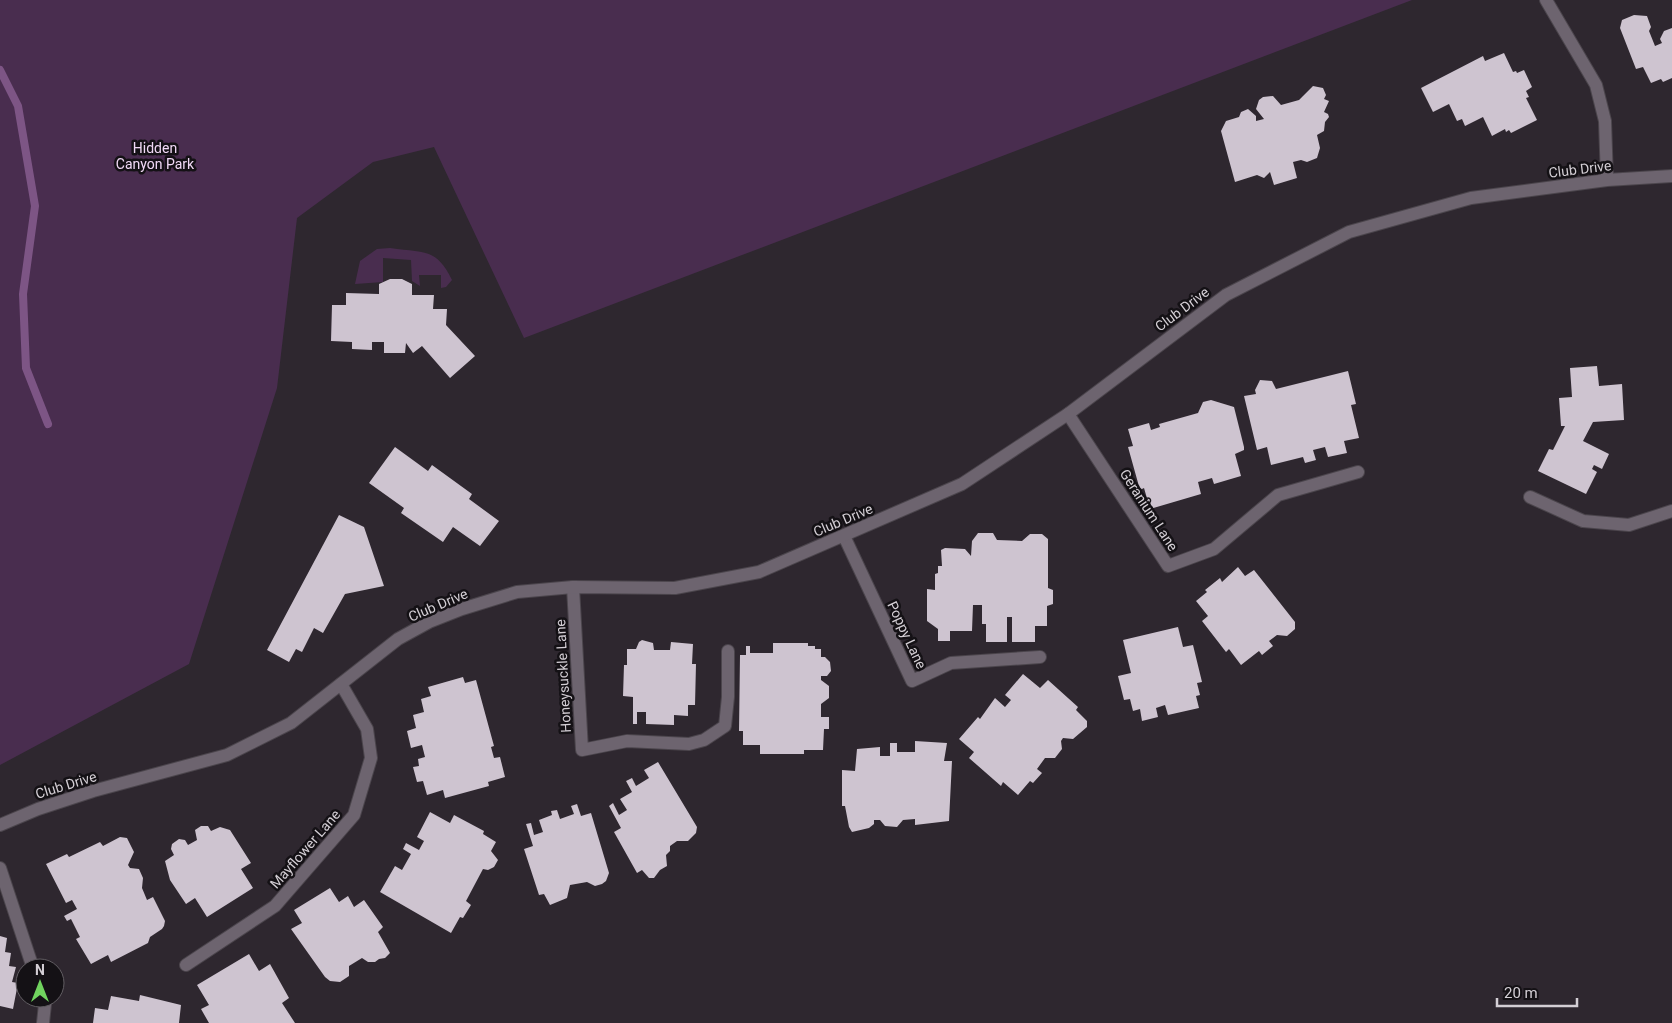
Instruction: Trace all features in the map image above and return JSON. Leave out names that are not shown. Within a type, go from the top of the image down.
[{"type":"street","points":[[1546,0],[1596,85],[1605,120],[1607,180]]},
{"type":"street","name":"Club Drive","points":[[0,825],[38,809],[93,791],[227,755],[291,723],[398,640],[429,622],[517,592],[574,587],[675,588],[759,572],[844,536],[962,484],[1068,414],[1226,295],[1348,232],[1471,198],[1607,180],[1672,176]]},
{"type":"street","name":"Geranium Lane","points":[[1068,414],[1168,566],[1214,549],[1278,495],[1358,472]]},
{"type":"street","points":[[1530,497],[1583,520],[1629,525],[1672,511]]},
{"type":"street","name":"Poppy Lane","points":[[844,536],[912,681],[951,663],[1040,657]]},
{"type":"street","name":"Honeysuckle Lane","points":[[574,587],[582,750],[627,741],[689,744],[704,740],[725,726],[728,697],[728,651]]},
{"type":"street","name":"Mayflower Lane","points":[[186,965],[275,906],[354,815],[371,758],[367,728],[341,684]]},
{"type":"street","points":[[0,868],[31,958]]},
{"type":"street","points":[[43,1023],[45,1008]]},
{"type":"green space","name":"Hidden Canyon Park","points":[[0,0],[1412,0],[524,338],[434,147],[373,162],[297,218],[277,388],[189,664],[0,765]]},
{"type":"green space","points":[[390,248],[420,252],[434,257],[446,269],[452,280],[446,287],[441,288],[441,275],[419,275],[420,286],[412,281],[411,260],[383,258],[383,282],[355,284],[360,261],[377,249]]},
{"type":"building","points":[[1634,15],[1647,16],[1651,27],[1649,31],[1655,46],[1662,43],[1660,39],[1664,31],[1672,28],[1672,78],[1663,82],[1661,79],[1651,83],[1643,67],[1636,69],[1620,28],[1622,20]]},
{"type":"building","points":[[1504,53],[1513,72],[1516,71],[1517,73],[1524,70],[1532,87],[1526,91],[1529,97],[1526,98],[1537,120],[1511,133],[1509,130],[1506,132],[1505,129],[1492,136],[1483,117],[1465,126],[1462,119],[1457,121],[1449,104],[1433,112],[1421,88],[1483,56],[1485,61]]},
{"type":"building","points":[[1313,86],[1323,88],[1326,95],[1324,99],[1329,101],[1324,112],[1329,117],[1325,122],[1324,131],[1317,135],[1320,148],[1317,158],[1307,162],[1301,160],[1293,162],[1297,178],[1274,185],[1270,172],[1264,178],[1257,175],[1235,182],[1221,131],[1226,121],[1239,117],[1241,112],[1248,109],[1256,116],[1256,121],[1264,119],[1256,109],[1259,100],[1263,97],[1273,96],[1281,105],[1299,100]]},
{"type":"building","points":[[390,279],[402,279],[412,284],[412,295],[434,295],[433,309],[447,309],[446,325],[475,356],[450,378],[422,346],[413,353],[406,343],[405,353],[384,353],[384,342],[372,342],[372,350],[352,349],[352,342],[331,341],[332,305],[346,305],[346,293],[379,294],[379,284]]},
{"type":"building","points":[[1597,366],[1599,386],[1622,384],[1624,420],[1593,422],[1583,441],[1609,454],[1602,469],[1594,465],[1592,469],[1597,472],[1586,494],[1538,471],[1549,449],[1553,450],[1565,426],[1561,426],[1559,398],[1572,397],[1570,368]]},
{"type":"building","points":[[1348,371],[1356,404],[1351,405],[1359,438],[1344,441],[1347,453],[1328,457],[1325,447],[1313,450],[1316,460],[1305,463],[1303,457],[1271,465],[1267,447],[1257,450],[1244,396],[1256,394],[1255,390],[1260,380],[1272,381],[1276,389]]},
{"type":"building","points":[[1211,400],[1234,407],[1244,447],[1244,450],[1235,454],[1241,476],[1214,484],[1212,478],[1198,482],[1201,494],[1150,509],[1144,488],[1140,490],[1128,447],[1133,446],[1128,429],[1149,423],[1151,430],[1160,427],[1159,424],[1198,413],[1203,402]]},
{"type":"building","points":[[395,447],[428,471],[432,465],[472,494],[469,499],[499,521],[480,546],[453,527],[443,542],[401,513],[404,508],[369,483]]},
{"type":"building","points":[[339,515],[364,527],[384,586],[345,594],[323,633],[314,628],[302,652],[296,649],[289,662],[267,650]]},
{"type":"building","points":[[978,533],[993,533],[997,540],[1022,541],[1030,534],[1042,534],[1048,539],[1048,588],[1053,590],[1053,604],[1047,606],[1047,626],[1035,626],[1035,642],[1012,642],[1012,617],[1007,617],[1007,642],[986,642],[986,624],[982,624],[982,605],[973,605],[972,631],[950,631],[950,641],[938,641],[938,629],[927,621],[927,589],[935,590],[935,574],[938,573],[938,566],[942,566],[941,550],[945,548],[965,549],[971,556],[972,541]]},
{"type":"building","points":[[1238,567],[1245,576],[1254,570],[1295,622],[1295,629],[1287,636],[1277,635],[1269,641],[1273,646],[1262,655],[1259,651],[1241,665],[1229,649],[1226,652],[1202,621],[1208,616],[1196,601],[1207,592],[1205,590],[1220,578],[1222,582]]},
{"type":"building","points":[[1178,627],[1183,647],[1193,645],[1202,682],[1197,683],[1200,695],[1196,696],[1199,708],[1168,715],[1165,705],[1156,708],[1158,717],[1142,721],[1140,709],[1133,711],[1130,699],[1124,700],[1118,676],[1131,673],[1123,640]]},
{"type":"building","points":[[642,640],[653,643],[654,650],[670,650],[671,642],[693,644],[692,664],[696,664],[695,705],[688,705],[688,716],[674,715],[674,725],[646,724],[646,712],[637,712],[637,724],[633,724],[633,697],[623,696],[624,665],[627,665],[627,649],[636,649]]},
{"type":"building","points":[[773,643],[808,643],[808,646],[815,646],[815,649],[821,649],[821,657],[825,657],[830,662],[831,671],[827,676],[821,676],[821,680],[829,686],[829,698],[821,704],[821,717],[829,717],[829,729],[824,729],[823,750],[804,750],[804,754],[760,754],[760,745],[743,745],[743,731],[739,731],[740,655],[746,655],[746,646],[750,646],[750,653],[773,653]]},
{"type":"building","points":[[1023,674],[1040,688],[1048,680],[1078,707],[1076,710],[1087,721],[1087,727],[1073,739],[1063,738],[1061,741],[1062,749],[1055,758],[1045,758],[1037,769],[1042,773],[1033,783],[1030,781],[1018,795],[1003,782],[1001,786],[969,758],[974,752],[959,739],[978,717],[980,719],[995,698],[1005,707],[1011,700],[1005,695]]},
{"type":"building","points":[[463,677],[465,683],[476,680],[494,746],[491,747],[494,758],[500,757],[505,777],[488,782],[489,786],[445,798],[443,790],[427,795],[423,781],[417,782],[413,767],[419,766],[418,759],[425,757],[422,745],[411,748],[407,731],[416,728],[413,715],[424,712],[421,699],[431,696],[428,687]]},
{"type":"building","points":[[915,741],[947,743],[944,761],[952,761],[949,821],[915,825],[915,819],[903,820],[897,827],[885,826],[880,820],[874,820],[874,824],[869,828],[852,832],[849,827],[845,806],[842,806],[842,770],[855,771],[857,749],[880,747],[880,756],[890,756],[890,743],[897,743],[897,752],[915,752]]},
{"type":"building","points":[[658,762],[697,827],[696,833],[688,841],[677,841],[670,846],[670,851],[666,855],[667,866],[660,870],[654,878],[649,878],[642,870],[637,873],[614,832],[621,828],[609,806],[613,803],[619,815],[627,810],[620,799],[632,792],[626,781],[632,778],[636,786],[649,778],[644,770]]},
{"type":"building","points":[[577,804],[581,816],[591,813],[609,873],[606,881],[602,884],[595,886],[587,882],[570,885],[567,898],[550,905],[544,894],[539,895],[524,849],[533,846],[526,824],[531,823],[534,835],[543,832],[539,820],[552,815],[551,811],[557,810],[560,819],[574,814],[571,806]]},
{"type":"building","points":[[430,812],[450,823],[454,815],[484,831],[483,834],[496,842],[491,851],[498,860],[494,867],[488,870],[483,869],[466,901],[471,905],[463,918],[460,917],[451,933],[380,892],[395,866],[402,870],[411,854],[403,849],[406,843],[419,850],[424,841],[417,837]]},
{"type":"building","points":[[201,826],[208,826],[211,831],[220,827],[230,830],[251,863],[241,869],[253,888],[207,917],[195,898],[186,904],[170,880],[165,861],[174,855],[171,849],[172,844],[179,839],[185,840],[188,845],[197,840],[195,830]]},
{"type":"building","points":[[120,837],[127,838],[134,852],[128,865],[130,868],[139,869],[143,878],[142,888],[147,900],[153,897],[165,921],[164,926],[150,937],[148,943],[111,962],[108,955],[91,964],[76,939],[80,937],[71,919],[67,921],[64,916],[77,909],[72,900],[66,903],[46,864],[67,854],[69,857],[100,842],[103,846]]},
{"type":"building","points":[[330,888],[339,902],[348,896],[354,907],[364,900],[383,927],[378,932],[390,953],[385,958],[375,962],[368,962],[362,958],[349,966],[349,976],[340,982],[330,981],[325,977],[291,929],[302,923],[294,910]]},
{"type":"building","points":[[0,936],[7,938],[5,952],[11,953],[9,966],[15,967],[12,982],[15,982],[15,999],[13,1009],[0,1006]]},
{"type":"building","points":[[249,954],[259,971],[270,964],[289,998],[282,1003],[295,1023],[209,1023],[201,1009],[209,1005],[197,985]]},
{"type":"building","points":[[140,995],[181,1005],[179,1023],[93,1023],[95,1008],[108,1010],[111,996],[139,1001]]},
{"type":"waterway","points":[[0,70],[18,106],[35,206],[23,294],[26,368],[48,424]]}]
